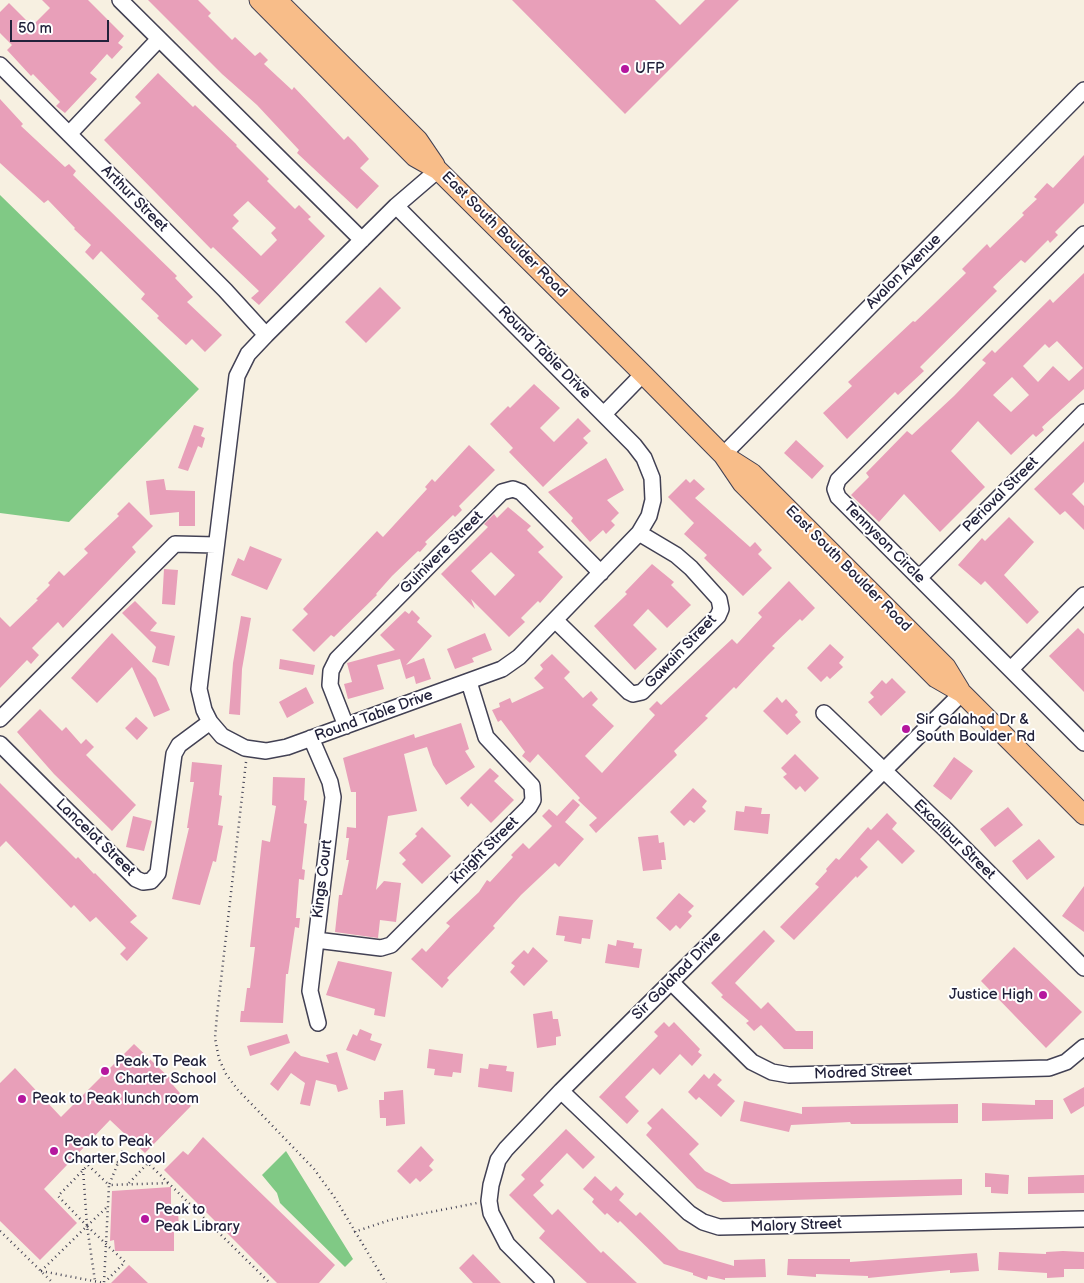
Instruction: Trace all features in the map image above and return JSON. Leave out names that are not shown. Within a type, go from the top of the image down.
[{"type":"main road","name":"East South Boulder Road","points":[[259,0],[415,157],[438,170],[723,454],[742,483],[936,678],[962,693],[1084,815]]},
{"type":"main road","points":[[277,0],[418,140],[438,170]]},
{"type":"street","points":[[120,0],[362,240]]},
{"type":"street","points":[[69,134],[159,39]]},
{"type":"street","name":"Arthur Street","points":[[0,65],[225,290],[266,335]]},
{"type":"street","name":"Avalon Avenue","points":[[723,454],[1084,90]]},
{"type":"street","name":"Round Table Drive","points":[[396,206],[604,414],[644,458],[652,478],[653,500],[649,516],[640,533],[519,657],[502,670],[311,738],[266,751],[245,748],[222,736],[210,722],[204,710],[199,689],[237,376],[248,354],[266,335],[396,206],[438,170]]},
{"type":"street","name":"Tennyson Circle","points":[[1084,234],[836,483],[838,497],[1084,743]]},
{"type":"street","points":[[604,414],[643,374]]},
{"type":"street","name":"Perioval Street","points":[[919,578],[1084,412]]},
{"type":"street","name":"Guinivere Street","points":[[346,726],[330,685],[331,671],[337,659],[502,492],[513,489],[521,492],[601,573]]},
{"type":"street","name":"Gawain Street","points":[[554,620],[633,694],[642,692],[718,616],[721,609],[719,599],[692,568],[676,555],[640,533]]},
{"type":"street","points":[[0,719],[175,544],[216,545]]},
{"type":"street","points":[[1010,669],[1084,595]]},
{"type":"street","name":"Knight Street","points":[[316,940],[380,948],[390,945],[529,807],[533,800],[532,786],[486,737],[469,682]]},
{"type":"street","name":"Sir Galahad Drive","points":[[546,1283],[507,1244],[496,1225],[489,1201],[491,1184],[498,1160],[561,1091],[672,983],[754,898],[962,693]]},
{"type":"street","name":"Excalibur Street","points":[[824,713],[883,772],[946,830],[1084,968]]},
{"type":"street","name":"Lancelot Street","points":[[0,744],[136,879],[143,882],[151,881],[158,873],[174,754],[179,745],[210,722]]},
{"type":"street","name":"Kings Court","points":[[311,738],[330,782],[333,797],[310,991],[318,1023]]},
{"type":"street","name":"Modred Street","points":[[672,983],[752,1062],[772,1072],[789,1075],[1049,1068],[1066,1062],[1084,1047]]},
{"type":"street","name":"Malory Street","points":[[561,1091],[689,1214],[703,1222],[719,1227],[1084,1219]]},
{"type":"path","points":[[245,748],[246,768],[215,1038],[219,1059],[226,1074],[238,1090],[314,1169],[335,1198],[386,1283]]},
{"type":"path","points":[[104,1283],[109,1185],[124,1148]]},
{"type":"path","points":[[104,1283],[125,1262],[58,1196],[88,1164],[94,1161],[132,1163]]},
{"type":"path","points":[[128,1184],[148,1163],[270,1283]]},
{"type":"path","points":[[88,1164],[109,1185],[169,1183]]},
{"type":"path","points":[[84,1169],[87,1226],[95,1282]]},
{"type":"path","points":[[354,1232],[390,1220],[489,1201]]},
{"type":"path","points":[[41,1272],[107,1206]]},
{"type":"path","points":[[0,1231],[53,1283]]},
{"type":"path","points":[[41,1272],[104,1283]]},
{"type":"green space","points":[[0,195],[199,389],[69,522],[0,513]]},
{"type":"green space","points":[[286,1151],[353,1259],[345,1267],[280,1203],[277,1193],[262,1175]]},
{"type":"building","points":[[42,0],[88,0],[124,36],[118,43],[123,47],[112,59],[107,54],[90,73],[97,79],[65,113],[56,106],[60,102],[33,74],[31,76],[7,50],[12,45],[0,33],[0,12],[9,3],[32,26],[50,8]]},
{"type":"building","points":[[148,0],[198,0],[211,13],[208,16],[232,40],[235,37],[255,56],[260,52],[268,60],[264,64],[292,90],[294,87],[344,140],[348,136],[355,143],[369,159],[360,168],[379,186],[357,209],[297,153],[299,150],[257,105],[222,74]]},
{"type":"building","name":"UFP","points":[[512,0],[655,0],[680,25],[705,0],[739,0],[625,114]]},
{"type":"building","points":[[158,73],[193,107],[195,105],[237,145],[269,179],[267,181],[295,209],[299,205],[311,217],[308,219],[325,236],[259,305],[251,298],[259,291],[213,247],[211,249],[104,140],[141,103],[135,97]],"holes":[[[248,201],[276,228],[271,233],[277,240],[261,256],[232,228],[239,221],[233,215]]]},
{"type":"building","points":[[0,99],[23,124],[21,126],[65,167],[69,164],[76,171],[73,175],[177,276],[175,278],[193,297],[187,302],[222,335],[205,352],[192,339],[186,345],[157,318],[159,316],[141,299],[145,294],[101,251],[93,260],[85,252],[91,245],[75,228],[48,200],[44,203],[0,163]]},
{"type":"building","points":[[1084,155],[1084,203],[1055,232],[1058,235],[1050,243],[1048,240],[1025,263],[1021,260],[993,287],[997,291],[920,367],[924,371],[898,395],[895,392],[847,439],[823,413],[852,386],[848,382],[966,273],[962,269],[987,244],[990,248],[1024,215],[1022,213],[1037,199],[1034,197],[1047,183],[1053,188]]},
{"type":"building","points":[[1084,273],[1084,389],[1042,427],[1044,430],[1036,437],[1033,434],[1011,455],[978,421],[951,451],[985,487],[940,532],[904,494],[879,522],[851,495],[869,477],[866,473],[907,431],[912,435],[954,396],[986,363],[982,360],[992,350],[995,353],[1050,299],[1053,303]],"holes":[[[1057,341],[1083,368],[1069,381],[1053,366],[1038,382],[1023,366],[1045,344],[1049,348]],[[1012,377],[1029,395],[1011,412],[993,395]]]},
{"type":"building","points":[[380,287],[401,308],[366,343],[345,322]]},
{"type":"building","points":[[534,384],[560,408],[540,428],[554,442],[578,418],[591,431],[583,438],[588,443],[543,487],[509,452],[513,448],[490,424],[508,406],[510,408]]},
{"type":"building","points":[[194,425],[204,428],[201,436],[205,438],[202,448],[198,446],[188,471],[178,468]]},
{"type":"building","points":[[796,440],[824,466],[812,479],[784,453]]},
{"type":"building","points":[[1084,441],[1084,482],[1072,494],[1084,506],[1084,530],[1065,511],[1060,515],[1034,489]]},
{"type":"building","points":[[469,445],[495,470],[459,506],[462,510],[455,517],[453,515],[425,542],[427,544],[420,552],[418,551],[392,576],[377,595],[334,637],[331,635],[314,652],[292,630],[308,614],[303,609],[377,531],[383,537],[427,489],[425,487],[432,479],[435,482]]},
{"type":"building","points":[[606,458],[624,490],[607,500],[619,513],[611,521],[615,525],[606,534],[603,530],[590,542],[571,521],[573,518],[548,492]]},
{"type":"building","points":[[164,479],[166,490],[195,491],[195,526],[179,526],[179,512],[150,515],[146,481]]},
{"type":"building","points":[[686,479],[690,483],[694,479],[705,489],[695,498],[750,547],[755,542],[762,550],[758,554],[772,568],[743,596],[704,558],[707,555],[684,534],[694,523],[668,497]]},
{"type":"building","points":[[129,502],[153,526],[132,547],[136,552],[63,628],[58,622],[32,648],[39,655],[31,664],[27,660],[0,688],[0,617],[10,627],[38,600],[36,599],[50,585],[48,583],[59,571],[64,576],[88,553],[84,549],[119,516],[117,514]]},
{"type":"building","points":[[508,507],[531,526],[527,530],[544,547],[538,552],[563,577],[540,603],[538,601],[521,618],[525,622],[509,637],[471,599],[475,609],[441,574],[488,527],[484,524],[494,514],[497,518]],"holes":[[[491,552],[515,575],[495,596],[471,571]]]},
{"type":"building","points":[[1009,517],[1034,542],[1004,575],[1039,612],[1027,624],[985,581],[981,585],[958,565],[982,538],[985,541]]},
{"type":"building","points":[[250,546],[282,559],[267,590],[231,575],[238,558],[244,561]]},
{"type":"building","points":[[652,564],[674,582],[671,585],[691,605],[667,628],[648,609],[633,625],[657,649],[635,670],[594,626],[627,594],[625,592]]},
{"type":"building","points":[[164,569],[178,570],[175,605],[162,604]]},
{"type":"building","points":[[789,581],[815,608],[802,621],[800,619],[772,646],[775,648],[736,689],[734,687],[705,716],[708,718],[674,751],[677,755],[596,833],[589,825],[597,818],[578,800],[580,798],[538,754],[530,763],[522,756],[525,752],[501,720],[498,722],[492,710],[500,707],[499,703],[510,698],[512,703],[544,688],[534,678],[543,669],[540,665],[552,654],[570,672],[564,678],[583,698],[591,691],[598,699],[592,705],[614,726],[585,756],[602,773],[655,715],[649,709],[657,701],[661,705],[732,639],[737,644],[762,617],[758,613]]},
{"type":"building","points":[[135,601],[157,623],[150,631],[175,636],[169,666],[152,662],[156,647],[122,613]]},
{"type":"building","points":[[412,610],[420,618],[417,622],[432,636],[406,665],[424,658],[431,679],[416,684],[414,676],[406,679],[400,659],[377,665],[384,689],[348,699],[344,684],[352,682],[347,663],[395,650],[380,635],[405,611],[409,614]]},
{"type":"building","points":[[241,616],[251,618],[242,669],[240,715],[229,714],[233,663]]},
{"type":"building","points":[[1078,628],[1084,634],[1084,692],[1049,656]]},
{"type":"building","points":[[112,633],[156,678],[170,710],[154,717],[132,667],[97,703],[71,678]]},
{"type":"building","points":[[485,633],[492,650],[472,658],[474,662],[455,669],[447,649]]},
{"type":"building","points":[[830,644],[844,657],[839,663],[843,667],[830,679],[827,676],[821,682],[807,668]]},
{"type":"building","points":[[280,659],[315,665],[313,675],[279,669]]},
{"type":"building","points":[[892,678],[906,692],[881,716],[868,702],[874,697],[870,693],[882,680],[886,684]]},
{"type":"building","points":[[306,687],[314,703],[287,718],[279,702]]},
{"type":"building","points":[[777,697],[782,703],[786,699],[798,712],[795,715],[801,722],[787,735],[763,711]]},
{"type":"building","points":[[40,709],[62,731],[66,727],[81,744],[86,739],[94,747],[86,755],[136,805],[112,831],[54,774],[17,732]]},
{"type":"building","points":[[136,717],[148,728],[137,740],[125,728]]},
{"type":"building","points":[[461,723],[469,749],[465,751],[475,767],[446,785],[433,765],[427,747],[404,754],[417,811],[388,816],[376,890],[384,881],[401,883],[396,922],[380,920],[378,938],[335,932],[339,895],[342,895],[349,860],[346,860],[349,838],[346,838],[347,827],[356,828],[356,792],[351,792],[343,758],[414,734],[415,738]]},
{"type":"building","points":[[795,754],[819,778],[805,792],[800,786],[796,790],[783,777],[787,774],[781,768]]},
{"type":"building","points":[[954,757],[973,771],[951,800],[933,786]]},
{"type":"building","points":[[192,762],[222,765],[219,795],[222,796],[218,825],[223,826],[216,862],[213,861],[200,905],[172,899],[189,828],[187,828],[194,782],[190,782]]},
{"type":"building","points":[[490,768],[499,776],[494,781],[514,800],[491,823],[471,803],[468,807],[460,798]]},
{"type":"building","points":[[273,777],[305,778],[304,800],[307,801],[304,823],[307,824],[302,869],[305,870],[304,880],[299,879],[296,918],[300,918],[299,928],[295,927],[288,974],[286,974],[283,1023],[240,1022],[241,1011],[244,1011],[247,988],[250,988],[255,947],[250,947],[262,840],[270,842],[276,806],[272,805]]},
{"type":"building","points":[[0,783],[76,859],[78,857],[95,873],[137,916],[130,922],[148,938],[127,961],[120,954],[126,948],[96,917],[90,922],[74,905],[71,908],[6,841],[0,847]]},
{"type":"building","points":[[693,788],[707,801],[702,807],[706,811],[694,823],[690,820],[684,826],[670,812]]},
{"type":"building","points":[[573,799],[580,805],[565,822],[584,839],[559,867],[555,863],[521,895],[493,926],[495,928],[447,978],[449,980],[442,988],[411,959],[422,948],[426,952],[450,926],[446,923],[479,892],[487,880],[490,882],[523,843],[529,849],[552,826],[542,816],[549,809],[557,816]]},
{"type":"building","points":[[745,806],[762,808],[761,814],[770,814],[768,834],[734,830],[736,811],[744,812]]},
{"type":"building","points":[[1008,807],[1023,825],[995,847],[980,829]]},
{"type":"building","points":[[887,813],[897,823],[892,829],[915,851],[902,864],[878,840],[860,859],[868,867],[857,878],[856,876],[794,940],[780,927],[819,887],[815,884],[836,858],[839,860],[868,827],[871,830]]},
{"type":"building","points":[[133,816],[152,821],[144,851],[126,847]]},
{"type":"building","points":[[422,827],[451,856],[422,884],[402,864],[406,860],[399,853],[417,836],[415,834]]},
{"type":"building","points":[[658,835],[659,843],[664,842],[666,860],[661,860],[662,869],[643,871],[638,837]]},
{"type":"building","points":[[1039,839],[1055,857],[1027,880],[1012,861]]},
{"type":"building","points":[[1084,886],[1084,932],[1062,916]]},
{"type":"building","points":[[679,893],[694,906],[688,912],[692,916],[680,929],[676,925],[670,931],[656,918]]},
{"type":"building","points":[[559,916],[593,920],[590,939],[582,938],[581,944],[564,941],[565,936],[556,935]]},
{"type":"building","points":[[764,930],[775,941],[735,983],[761,1009],[768,1002],[796,1031],[813,1031],[813,1049],[784,1049],[761,1025],[754,1031],[746,1023],[749,1021],[721,997],[723,995],[711,983]]},
{"type":"building","points":[[617,940],[634,943],[633,948],[642,949],[639,968],[605,963],[608,944],[616,946]]},
{"type":"building","points":[[533,947],[548,961],[524,986],[510,972],[515,966],[511,963],[524,950],[528,954]]},
{"type":"building","name":"Justice High","points":[[1014,947],[1082,1012],[1046,1048],[981,981]]},
{"type":"building","points":[[338,961],[392,972],[385,1017],[374,1015],[375,1009],[326,995]]},
{"type":"building","points":[[552,1011],[553,1019],[558,1019],[561,1036],[556,1037],[556,1045],[537,1048],[533,1014]]},
{"type":"building","points":[[664,1022],[669,1027],[674,1022],[700,1049],[698,1052],[702,1055],[692,1066],[680,1054],[660,1075],[653,1068],[625,1097],[639,1111],[627,1124],[599,1097],[658,1036],[654,1032]]},
{"type":"building","points":[[360,1029],[372,1034],[370,1040],[382,1044],[375,1061],[346,1050],[353,1034],[357,1036]]},
{"type":"building","points":[[287,1034],[290,1043],[250,1056],[247,1046]]},
{"type":"building","name":"Peak to Peak Charter School","points":[[134,1044],[175,1083],[173,1085],[191,1106],[145,1153],[110,1120],[44,1189],[77,1223],[40,1260],[0,1221],[0,1083],[15,1068],[61,1117]]},
{"type":"building","points":[[429,1049],[463,1054],[461,1073],[453,1072],[452,1077],[434,1075],[435,1069],[427,1068]]},
{"type":"building","points":[[295,1051],[301,1056],[329,1063],[326,1055],[337,1052],[348,1089],[338,1092],[336,1085],[316,1080],[310,1106],[300,1104],[305,1083],[291,1073],[278,1091],[270,1084]]},
{"type":"building","points":[[489,1064],[507,1066],[506,1071],[514,1072],[512,1092],[478,1087],[480,1068],[488,1069]]},
{"type":"building","points":[[714,1073],[722,1080],[717,1085],[735,1101],[721,1117],[699,1097],[696,1100],[688,1092],[704,1074],[709,1079]]},
{"type":"building","points":[[1084,1087],[1084,1106],[1071,1114],[1063,1099]]},
{"type":"building","points":[[403,1090],[405,1124],[386,1126],[386,1118],[380,1118],[379,1100],[384,1100],[384,1092]]},
{"type":"building","points":[[1035,1100],[1053,1100],[1053,1119],[982,1121],[982,1103],[1035,1105]]},
{"type":"building","points":[[744,1101],[802,1114],[802,1107],[958,1104],[958,1123],[851,1124],[850,1122],[791,1125],[789,1132],[740,1121]]},
{"type":"building","points":[[662,1108],[699,1144],[689,1154],[705,1171],[731,1184],[962,1179],[962,1195],[723,1202],[697,1188],[646,1135],[652,1128],[647,1123]]},
{"type":"building","points":[[566,1129],[595,1157],[583,1169],[567,1153],[540,1181],[544,1185],[533,1195],[552,1215],[558,1209],[601,1253],[603,1251],[637,1283],[587,1283],[539,1238],[545,1231],[509,1195],[525,1179],[521,1175]]},
{"type":"building","name":"Peak to Peak Charter School","points":[[203,1137],[335,1265],[319,1283],[277,1283],[164,1170],[183,1151],[188,1155]]},
{"type":"building","points":[[421,1146],[434,1160],[429,1166],[433,1170],[420,1182],[416,1178],[410,1184],[397,1171]]},
{"type":"building","points":[[985,1173],[1009,1175],[1008,1194],[991,1193],[991,1187],[985,1187]]},
{"type":"building","points":[[1084,1175],[1084,1193],[1028,1194],[1028,1177]]},
{"type":"building","points":[[595,1176],[611,1191],[616,1186],[624,1194],[619,1200],[636,1216],[640,1212],[679,1250],[734,1266],[734,1260],[765,1259],[766,1277],[725,1278],[725,1280],[708,1276],[707,1280],[693,1275],[693,1273],[664,1264],[620,1221],[618,1223],[607,1213],[605,1215],[592,1202],[594,1199],[583,1189]]},
{"type":"building","name":"Peak to Peak Library","points":[[171,1187],[171,1211],[178,1211],[179,1227],[174,1228],[174,1251],[115,1251],[114,1240],[110,1241],[112,1191]]},
{"type":"building","points":[[999,1252],[1046,1254],[1046,1252],[1084,1252],[1084,1269],[1064,1269],[1064,1277],[1047,1278],[1047,1273],[998,1270]]},
{"type":"building","points":[[977,1253],[979,1271],[950,1273],[950,1270],[868,1278],[868,1276],[816,1274],[816,1277],[787,1275],[788,1259],[850,1259],[850,1262]]},
{"type":"building","points":[[473,1254],[501,1283],[473,1283],[459,1268]]},
{"type":"building","points":[[129,1265],[148,1283],[111,1283]]},
{"type":"place","name":"UFP","points":[[625,69]]},
{"type":"place","name":"Sir Galahad Dr & South Boulder Rd","points":[[906,729]]},
{"type":"place","name":"Justice High","points":[[1043,995]]},
{"type":"place","name":"Peak To Peak Charter School","points":[[105,1071]]},
{"type":"place","name":"Peak to Peak lunch room","points":[[22,1099]]},
{"type":"place","name":"Peak to Peak Charter School","points":[[54,1151]]},
{"type":"place","name":"Peak to Peak Library","points":[[145,1219]]}]
